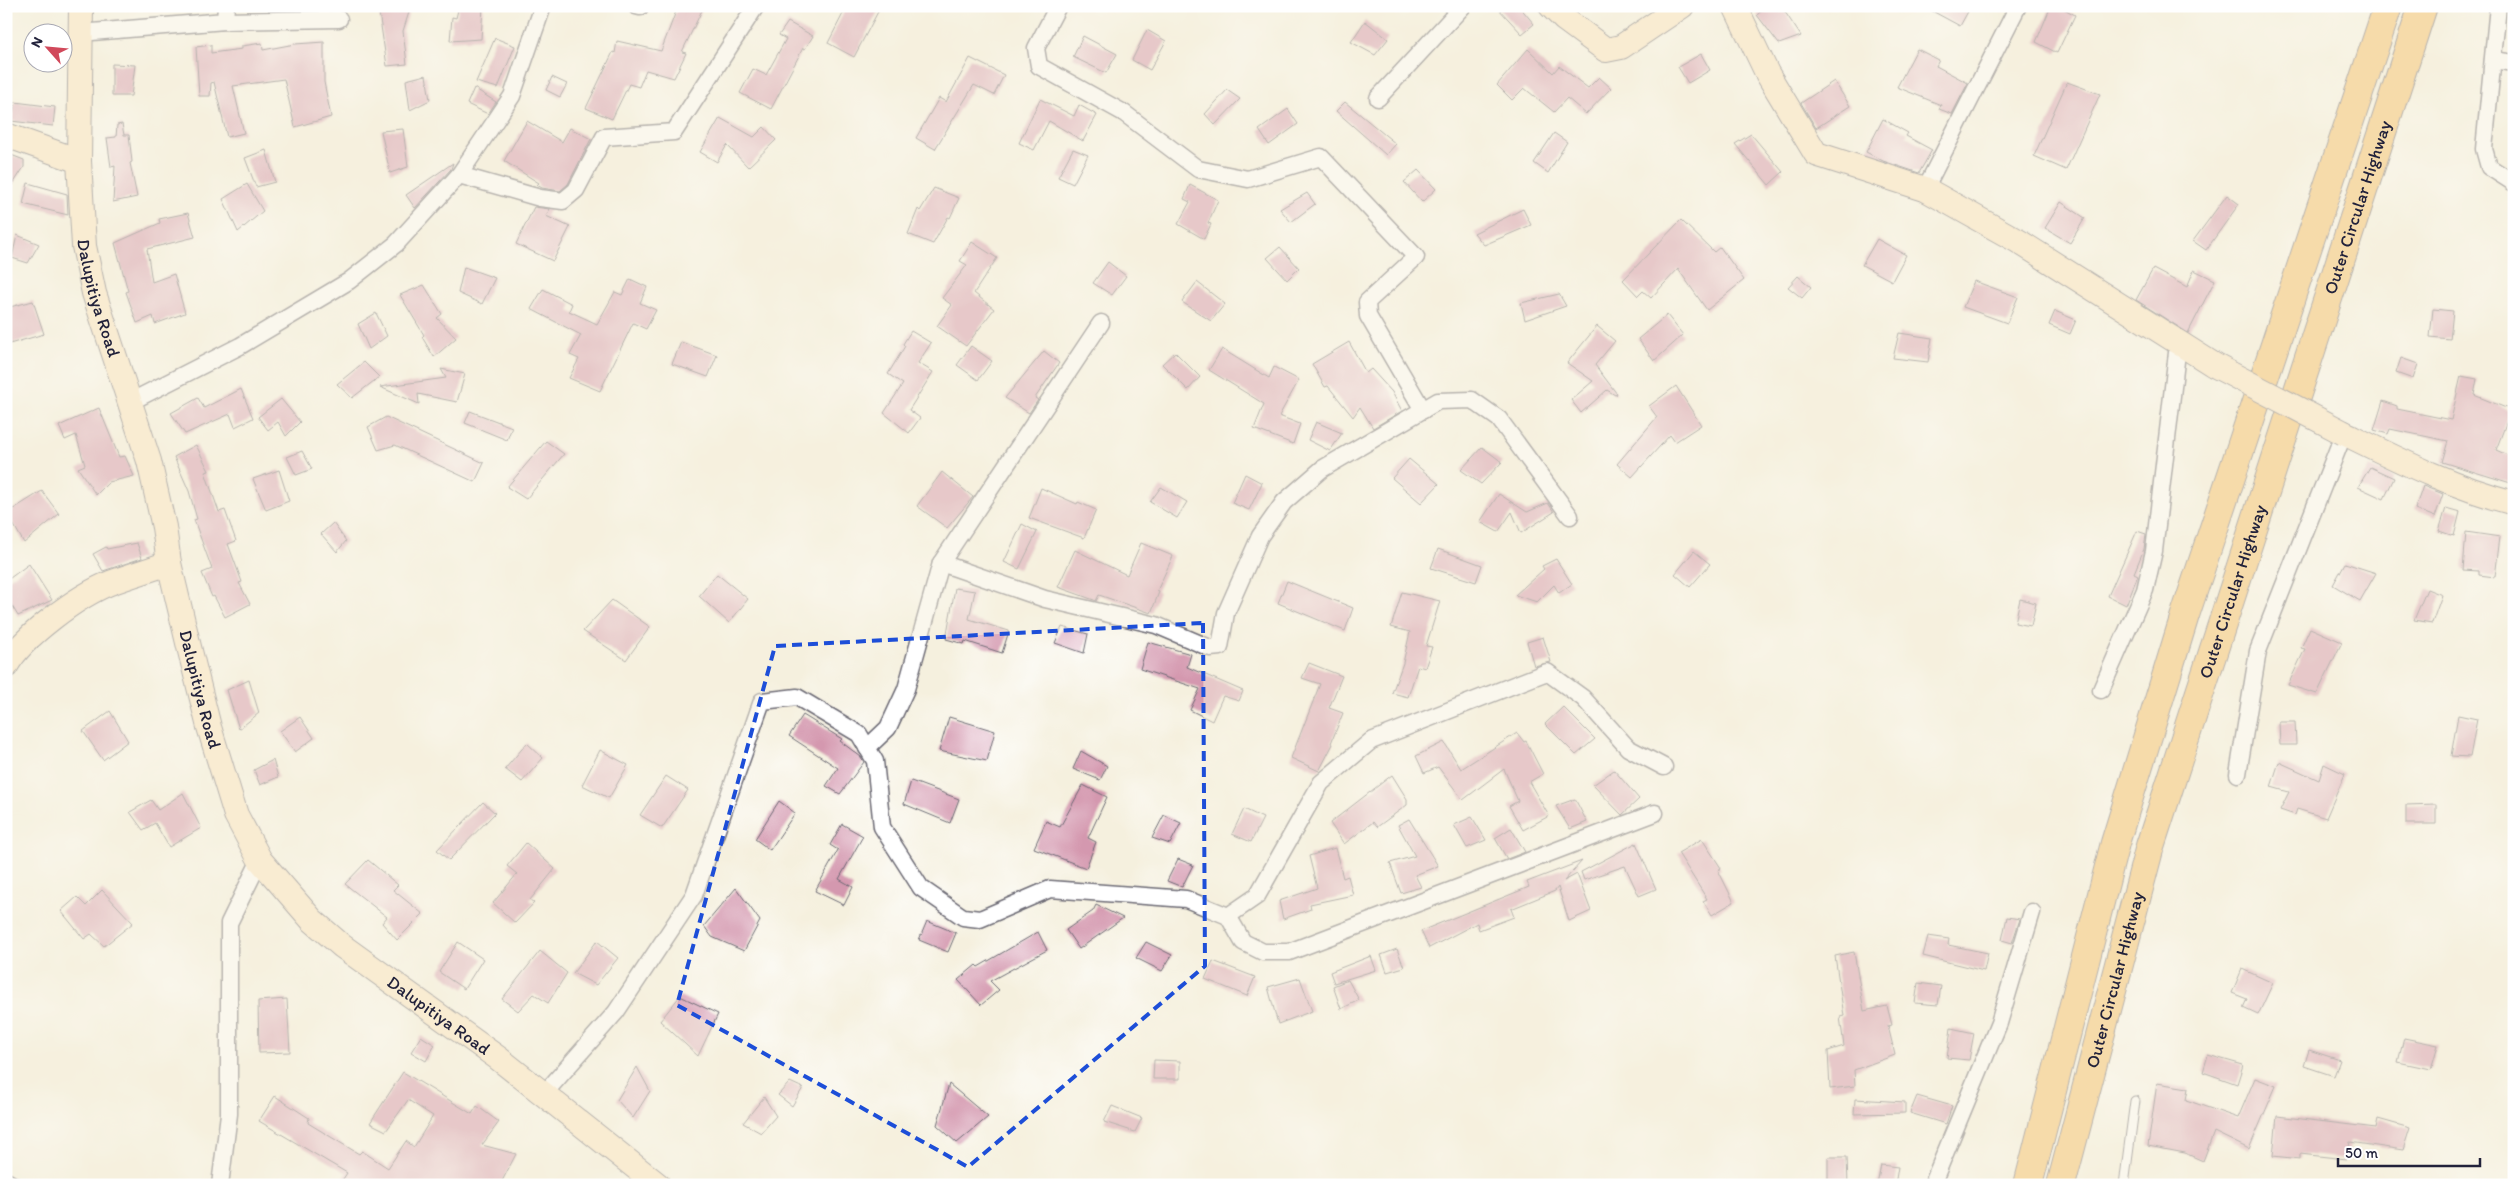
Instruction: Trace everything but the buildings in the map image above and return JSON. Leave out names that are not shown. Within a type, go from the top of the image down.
[{"type":"highway","name":"Outer Circular Highway","points":[[2028,1185],[2118,833],[2185,615],[2388,6]]},
{"type":"highway","name":"Outer Circular Highway","points":[[2061,1185],[2150,846],[2423,6]]},
{"type":"street","name":"Dalupitiya Road","points":[[80,6],[79,161],[84,246],[94,293],[150,461],[164,527],[168,563],[209,727],[236,814],[260,860],[312,920],[342,946],[498,1058],[658,1185]]},
{"type":"street","points":[[130,402],[240,346],[349,281],[396,244],[459,175],[512,96],[543,6]]},
{"type":"street","points":[[459,175],[540,198],[563,201],[576,190],[604,136],[674,132],[756,6]]},
{"type":"street","points":[[1058,6],[1036,48],[1038,66],[1124,113],[1198,169],[1248,179],[1321,157],[1416,257],[1367,302],[1368,316],[1423,410]]},
{"type":"street","points":[[1378,98],[1463,6]]},
{"type":"street","points":[[1551,6],[1564,19],[1606,50],[1621,47],[1682,6]]},
{"type":"street","points":[[1737,6],[1767,74],[1816,154],[1925,190],[2018,241],[2178,344],[2214,365],[2417,469],[2471,492],[2514,502]]},
{"type":"street","points":[[1925,190],[2018,6]]},
{"type":"street","points":[[2498,6],[2484,149],[2489,167],[2514,183]]},
{"type":"street","points":[[80,33],[225,14],[339,19]]},
{"type":"street","points":[[2493,60],[2514,63]]},
{"type":"street","points":[[6,135],[79,161]]},
{"type":"street","points":[[867,748],[888,728],[906,688],[940,563],[1101,323]]},
{"type":"street","points":[[2101,690],[2145,590],[2154,551],[2178,344]]},
{"type":"street","points":[[940,563],[1045,599],[1156,625],[1210,648],[1220,647],[1226,613],[1260,536],[1284,502],[1322,470],[1438,401],[1472,400],[1499,419],[1570,516]]},
{"type":"street","points":[[2238,774],[2258,651],[2344,433]]},
{"type":"street","points":[[6,666],[13,654],[54,616],[108,584],[168,563]]},
{"type":"street","points":[[1228,916],[1257,896],[1321,783],[1371,741],[1547,672],[1583,698],[1628,748],[1664,767]]},
{"type":"street","points":[[544,1095],[616,1012],[694,896],[762,701],[797,696],[859,734],[875,761],[882,827],[921,888],[963,917],[980,918],[1050,889],[1186,898],[1228,916],[1243,942],[1264,952],[1290,952],[1655,813]]},
{"type":"street","points":[[220,1185],[228,1114],[229,923],[260,860]]},
{"type":"street","points":[[1932,1185],[1998,1023],[2032,912]]},
{"type":"street","points":[[6,1182],[13,1185]]},
{"type":"lane","points":[[2124,1185],[2135,1101]]},
{"type":"highlighted area","points":[[1203,623],[1205,966],[968,1167],[677,1005],[775,646]]}]
